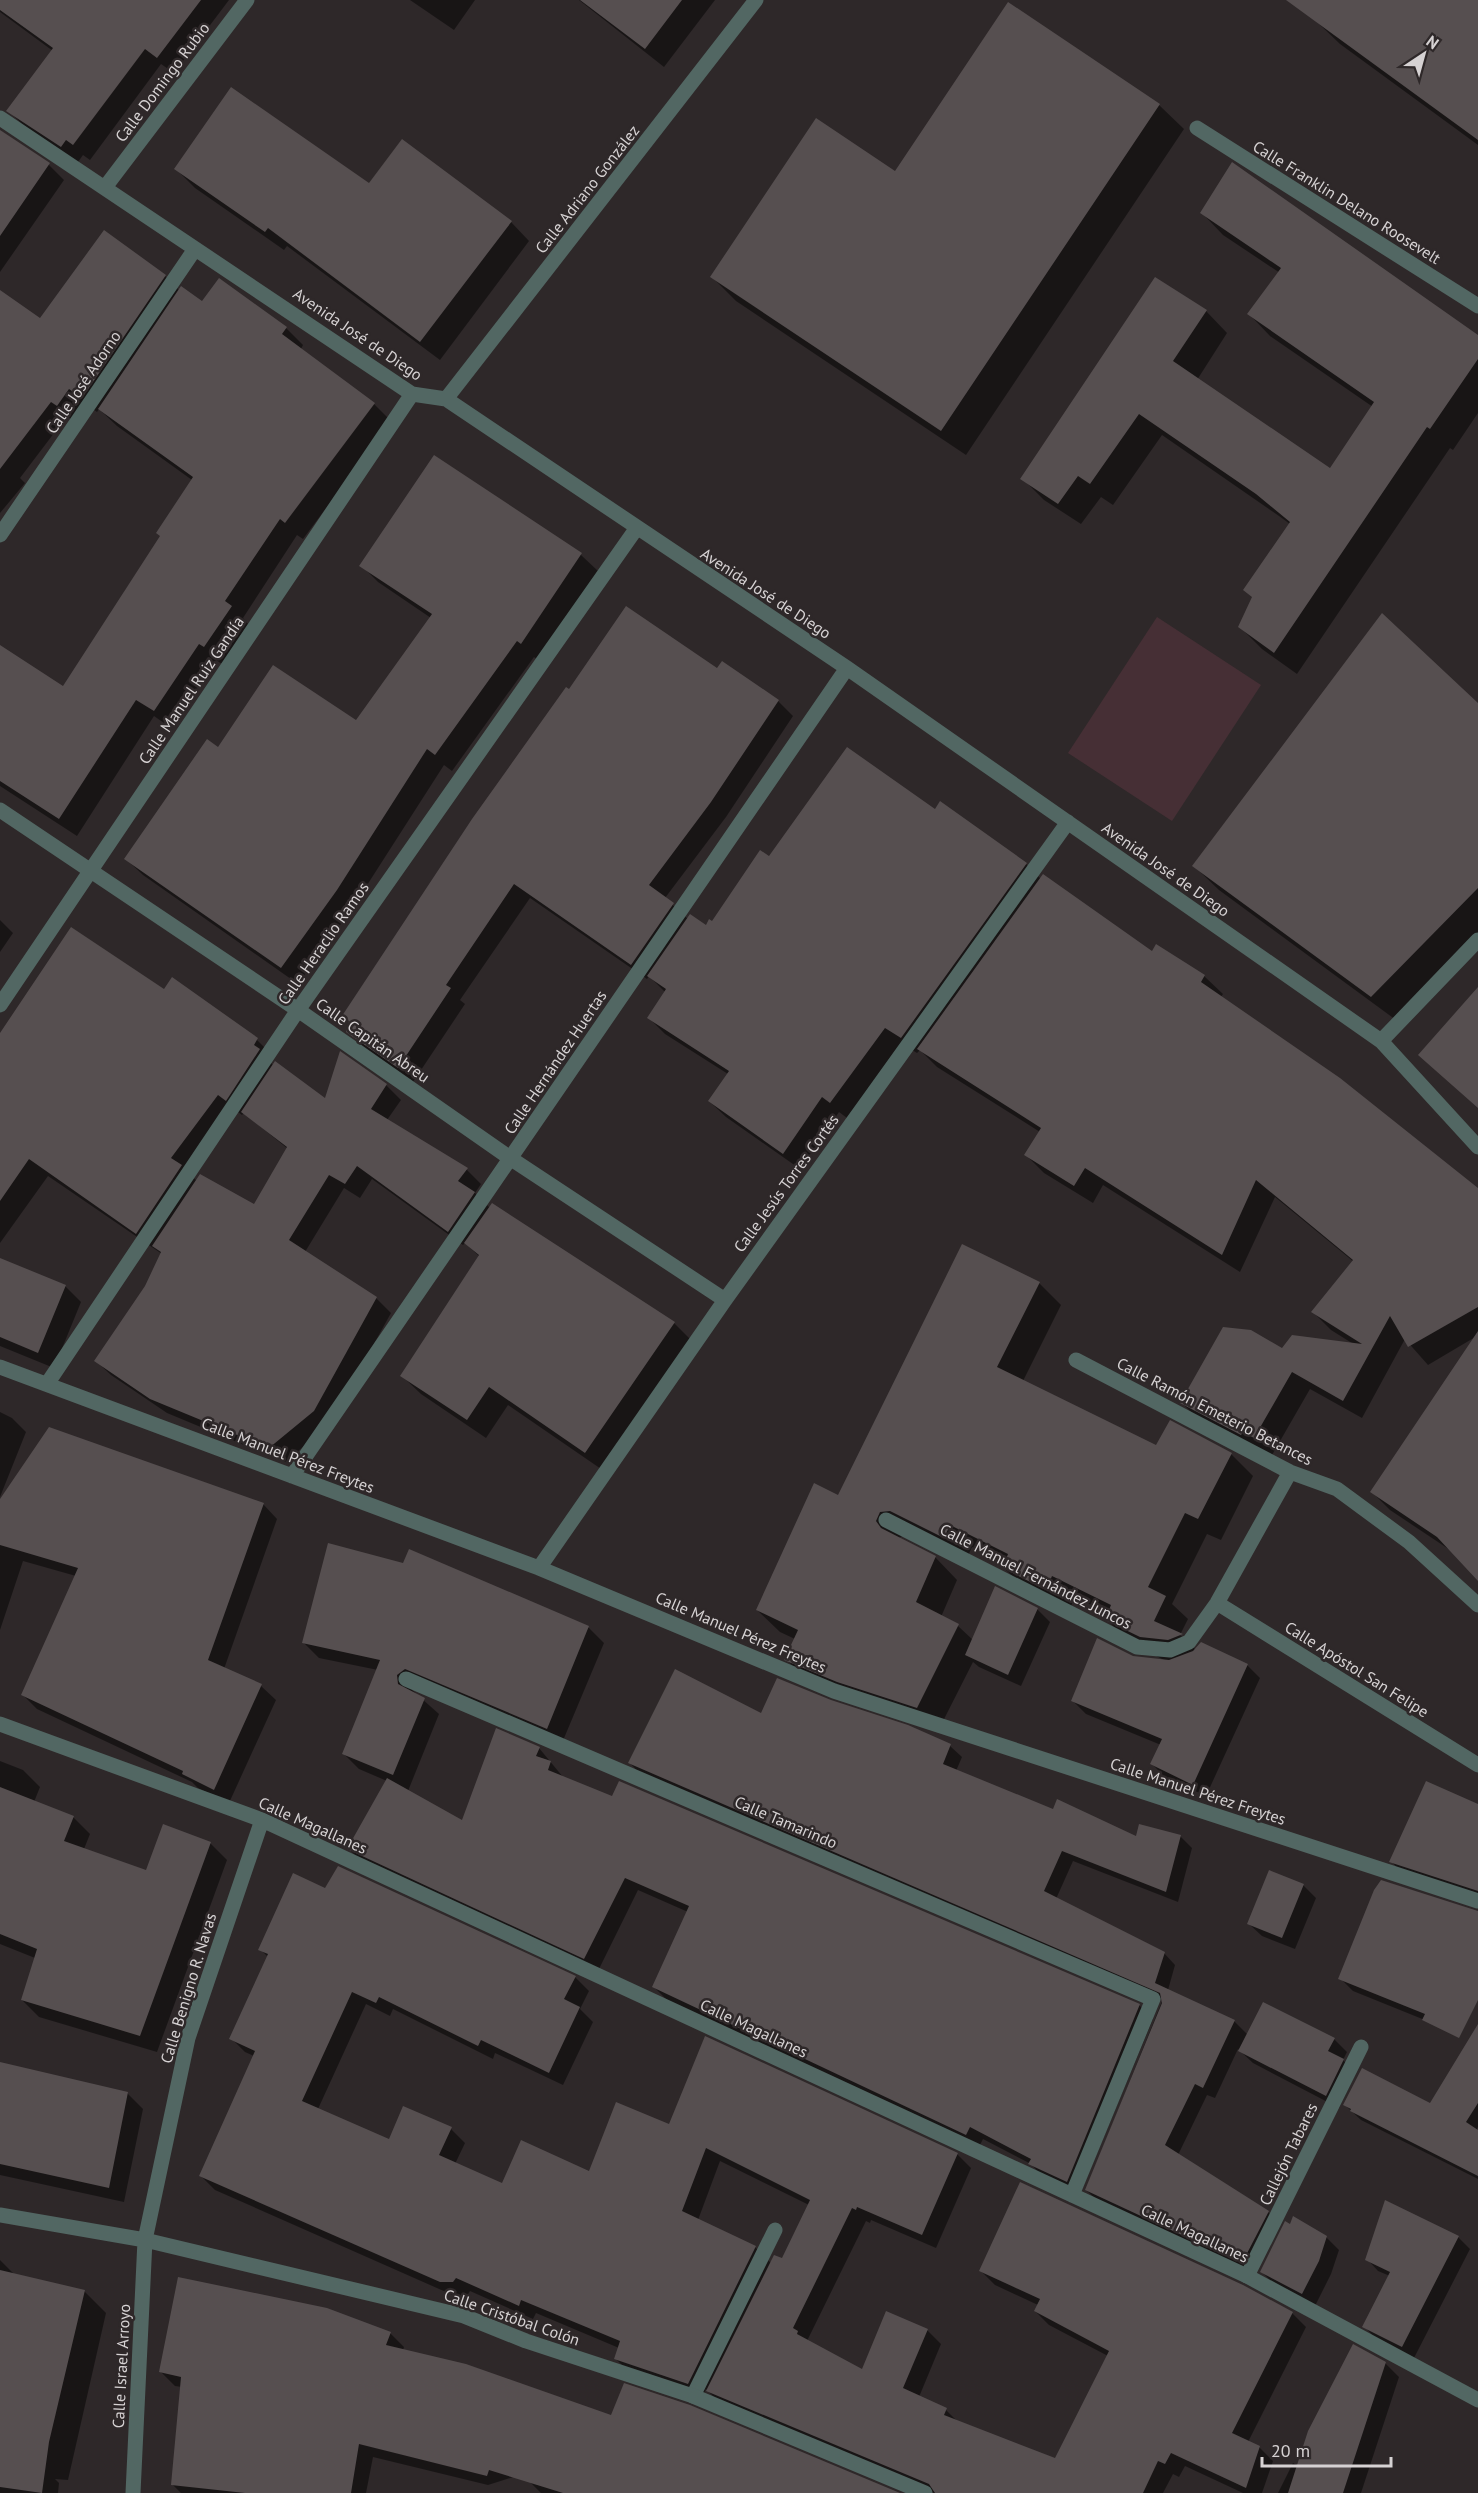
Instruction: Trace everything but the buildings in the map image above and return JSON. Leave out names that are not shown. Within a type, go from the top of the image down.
[{"type":"street","name":"Calle Domingo Rubio","points":[[106,186],[247,0]]},
{"type":"street","name":"Calle Adriano González","points":[[446,399],[756,0]]},
{"type":"street","name":"Avenida José de Diego","points":[[0,118],[106,186],[195,249],[412,394],[446,399],[636,529],[847,668],[1381,1041],[1478,1147]]},
{"type":"street","name":"Calle Franklin Delano Roosevelt","points":[[1197,128],[1478,306]]},
{"type":"street","name":"Calle José Adorno","points":[[0,535],[195,249]]},
{"type":"street","name":"Calle Manuel Ruiz Gandía","points":[[0,1005],[412,394]]},
{"type":"street","name":"Calle Heraclio Ramos","points":[[47,1383],[298,1010],[636,529]]},
{"type":"street","name":"Calle Hernández Huertas","points":[[292,1476],[847,668]]},
{"type":"street","name":"Calle Capitán Abreu","points":[[0,810],[298,1010],[510,1158],[725,1300]]},
{"type":"street","name":"Calle Jesús Torres Cortés","points":[[539,1568],[725,1300],[1068,822]]},
{"type":"street","points":[[1381,1041],[1478,940]]},
{"type":"street","name":"Calle Ramón Emeterio Betances","points":[[1076,1360],[1290,1472],[1337,1489],[1409,1542],[1478,1605]]},
{"type":"street","name":"Calle Manuel Pérez Freytes","points":[[0,1367],[539,1568],[834,1690],[1478,1901]]},
{"type":"street","name":"Calle Manuel Fernández Juncos","points":[[886,1520],[1137,1647],[1170,1650],[1189,1642],[1217,1604],[1290,1472]]},
{"type":"street","name":"Calle Apóstol San Felipe","points":[[1217,1604],[1478,1765]]},
{"type":"street","name":"Calle Tamarindo","points":[[406,1679],[1153,1998],[1072,2195]]},
{"type":"street","name":"Calle Magallanes","points":[[0,1724],[262,1820],[1247,2276],[1478,2400]]},
{"type":"street","name":"Calle Benigno R. Navas","points":[[144,2240],[188,2038],[262,1820]]},
{"type":"street","name":"Callejón Tabares","points":[[1247,2276],[1360,2047]]},
{"type":"street","name":"Calle Cristóbal Colón","points":[[0,2216],[144,2240],[464,2316],[526,2341],[693,2396],[925,2493]]},
{"type":"street","points":[[693,2396],[775,2230]]},
{"type":"street","name":"Calle Israel Arroyo","points":[[133,2493],[144,2240]]},
{"type":"shaded area","points":[[1157,617],[1261,685],[1172,821],[1068,753]]}]
